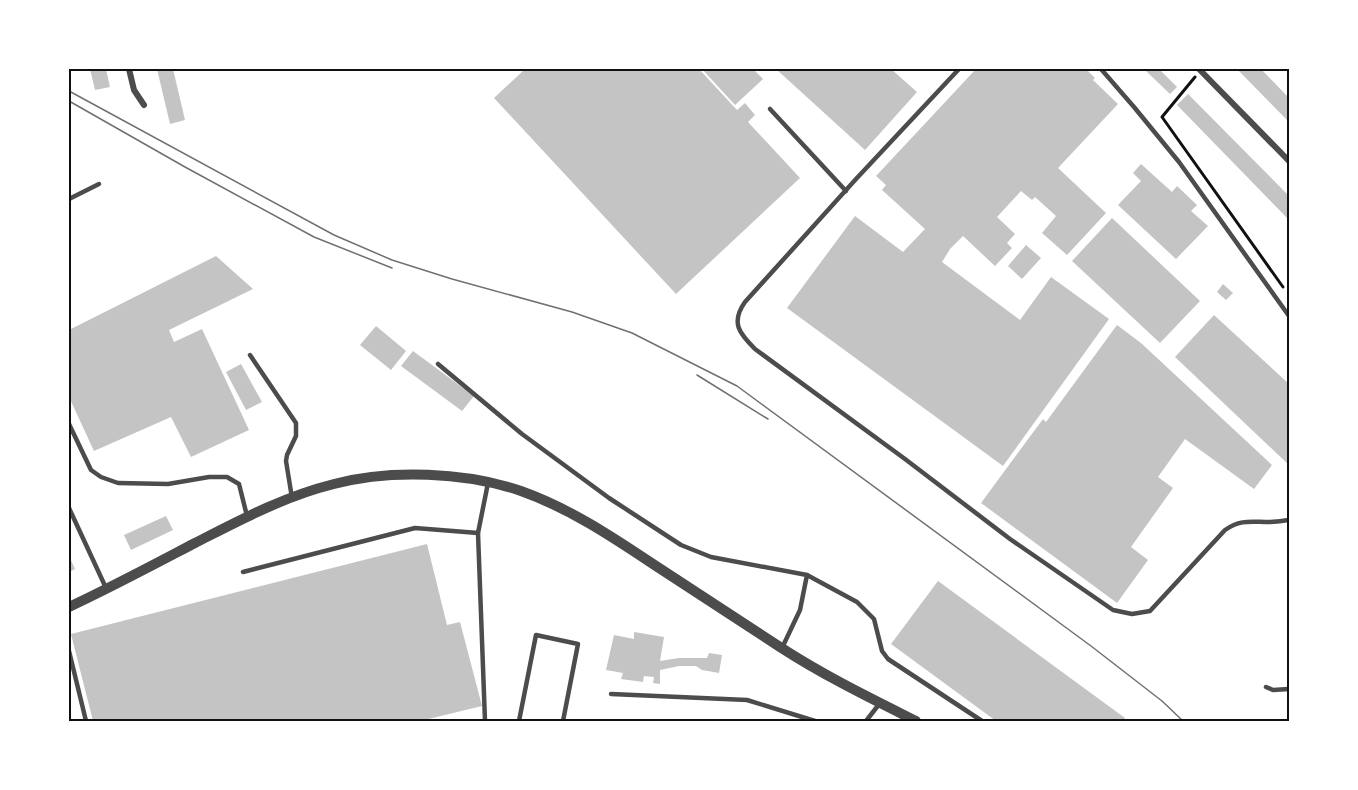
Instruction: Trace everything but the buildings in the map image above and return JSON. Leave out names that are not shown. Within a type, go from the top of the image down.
[{"type":"street","points":[[129,69],[134,90],[144,105]]},
{"type":"street","points":[[1199,70],[1289,161]]},
{"type":"street","points":[[69,607],[247,516],[335,483],[417,474],[450,476],[520,491],[579,516],[824,675],[916,721]]},
{"type":"lane","points":[[959,69],[862,171],[745,302],[738,312],[738,324],[742,337],[1010,538],[1113,610],[1132,614],[1150,611],[1233,524],[1245,521],[1289,520]]},
{"type":"lane","points":[[1101,69],[1179,162],[1289,316]]},
{"type":"lane","points":[[770,109],[846,191]]},
{"type":"lane","points":[[69,199],[99,184]]},
{"type":"lane","points":[[250,355],[296,423],[296,436],[286,461],[292,498]]},
{"type":"lane","points":[[438,364],[522,434],[609,498],[681,544],[711,557],[807,575],[857,602],[874,619],[882,651],[888,659],[982,721]]},
{"type":"lane","points":[[69,424],[91,470],[101,477],[118,483],[168,484],[209,477],[227,477],[239,484],[247,516]]},
{"type":"lane","points":[[485,721],[478,533],[488,483]]},
{"type":"lane","points":[[69,508],[106,589]]},
{"type":"lane","points":[[243,572],[415,528],[478,533]]},
{"type":"lane","points":[[782,649],[800,610],[807,575]]},
{"type":"lane","points":[[519,721],[536,635],[578,644],[563,721]]},
{"type":"lane","points":[[69,651],[86,721]]},
{"type":"lane","points":[[1266,687],[1273,690],[1289,689]]},
{"type":"lane","points":[[611,694],[747,700],[814,721]]},
{"type":"lane","points":[[866,721],[880,703]]},
{"type":"path","points":[[1199,70],[1162,117],[1282,287]]},
{"type":"tram line","points":[[69,91],[334,235],[392,260],[572,312],[632,333],[737,386],[1091,646],[1162,701],[1183,721]]},
{"type":"tram line","points":[[69,101],[314,237],[392,268]]},
{"type":"tram line","points":[[697,375],[768,419]]}]
